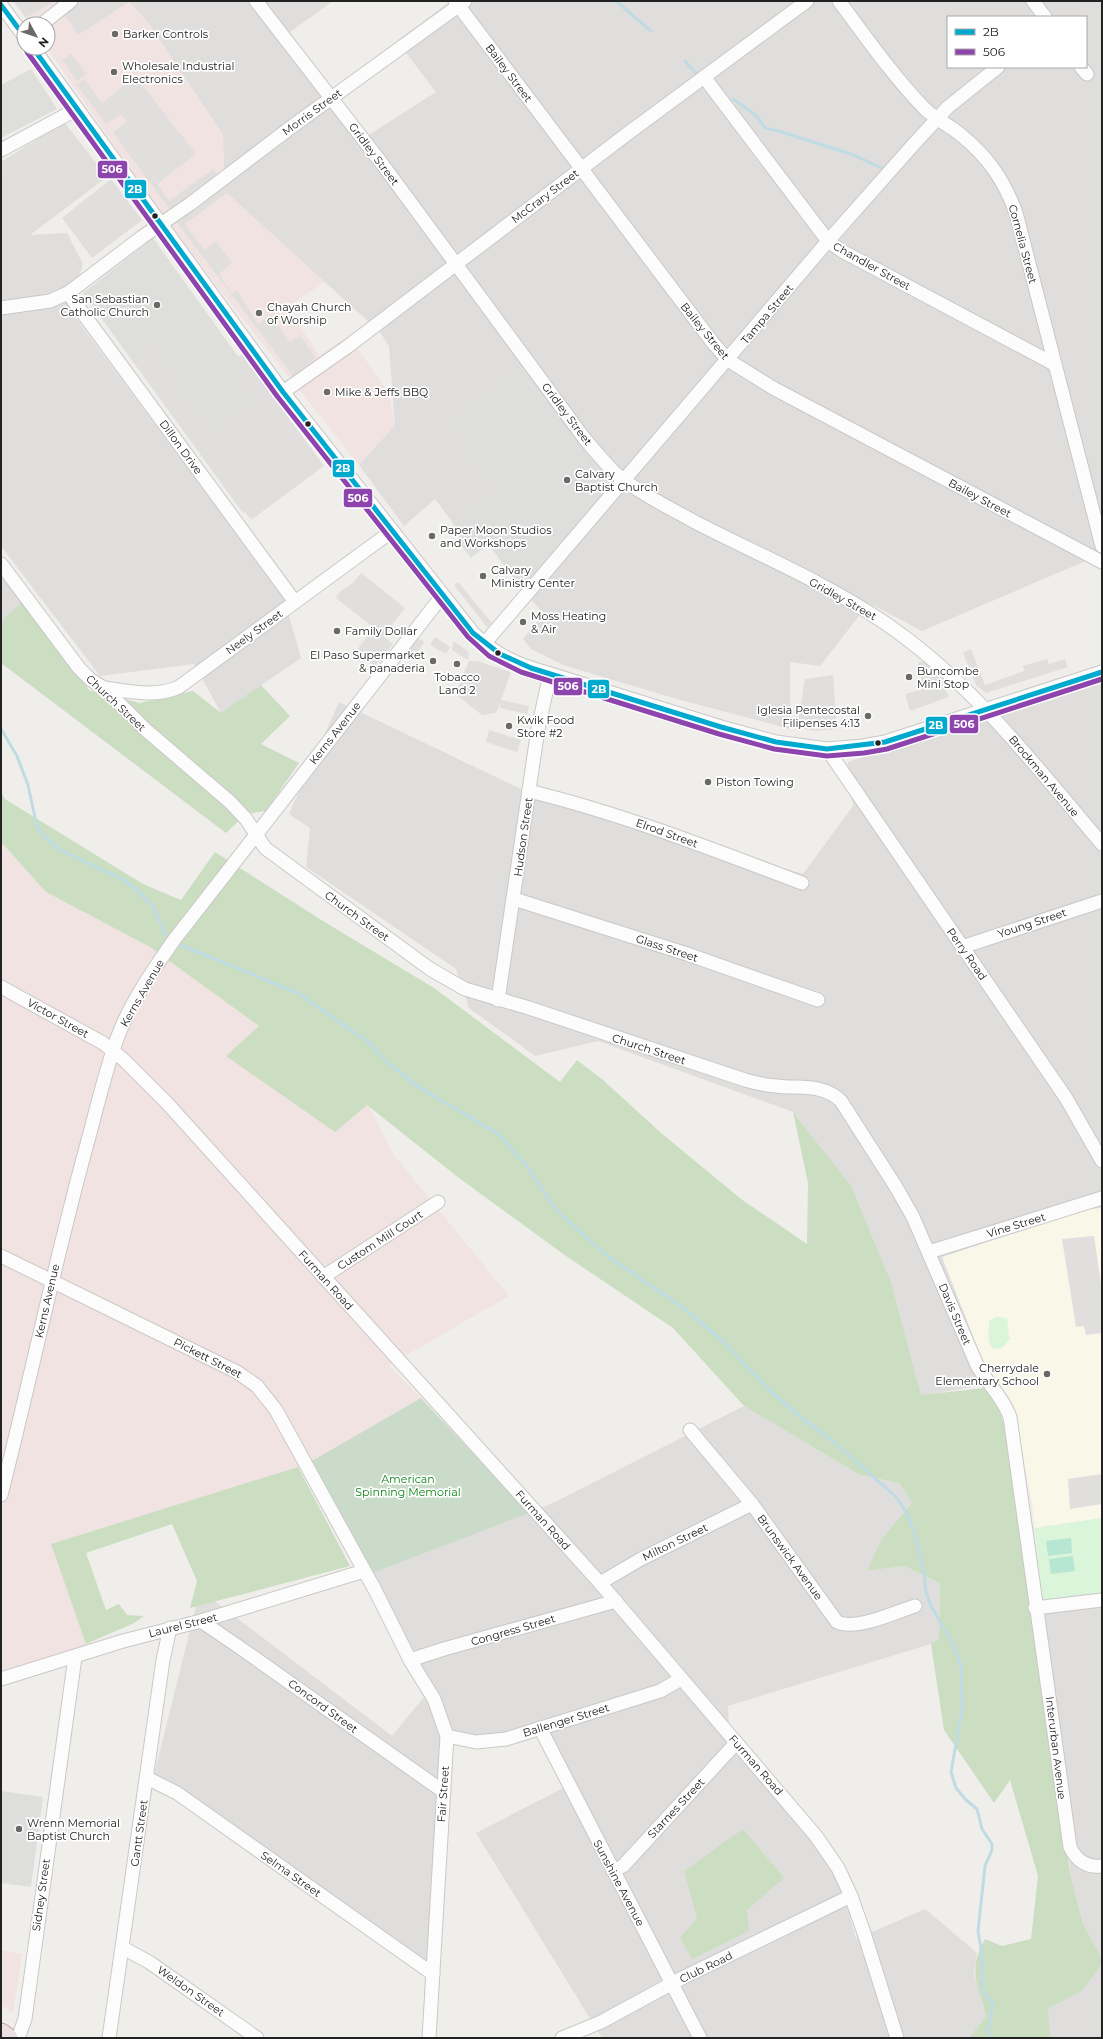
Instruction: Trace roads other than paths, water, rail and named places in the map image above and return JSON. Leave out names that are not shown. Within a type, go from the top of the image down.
[{"type":"highway","points":[[1,2033],[8,2038]]},
{"type":"street","points":[[52,16],[71,1]]},
{"type":"street","name":"Gridley Street","points":[[256,1],[332,98],[584,438],[604,462],[625,480],[669,508],[829,590],[880,620],[930,656],[986,708]]},
{"type":"street","name":"McCrary Street","points":[[283,392],[347,347],[582,168],[807,1]]},
{"type":"street","name":"Cornelia Street","points":[[839,1],[915,97],[937,119],[960,134],[977,150],[996,172],[1008,190],[1016,213],[1102,546]]},
{"type":"street","points":[[1033,1],[1044,16]]},
{"type":"street","name":"Morris Street","points":[[1,308],[50,301],[68,293],[460,2]]},
{"type":"street","name":"Bailey Street","points":[[460,2],[713,343],[728,360],[773,388],[1102,562]]},
{"type":"street","points":[[3,13],[16,27]]},
{"type":"street","points":[[39,56],[283,392],[392,532],[442,596],[484,644],[509,660],[748,735],[794,746],[827,749],[863,746],[885,742],[986,708],[1102,672]]},
{"type":"street","name":"Tampa Street","points":[[484,644],[728,360],[828,241],[937,119],[997,68]]},
{"type":"street","name":"Chandler Street","points":[[704,77],[828,241],[842,251],[1054,364]]},
{"type":"street","points":[[1,150],[77,110]]},
{"type":"street","name":"Dillon Drive","points":[[68,293],[295,602]]},
{"type":"street","name":"Neely Street","points":[[104,688],[150,694],[170,692],[179,687],[392,532]]},
{"type":"street","name":"Church Street","points":[[1,564],[75,663],[91,680],[104,688],[146,730],[230,802],[246,819],[265,848],[430,969],[465,989],[745,1080],[776,1086],[824,1090]]},
{"type":"street","name":"Kerns Avenue","points":[[1,1495],[51,1280],[118,1036],[149,976],[174,940],[442,596]]},
{"type":"street","name":"Hudson Street","points":[[498,1000],[538,729],[550,674]]},
{"type":"street","name":"Brockman Avenue","points":[[986,708],[1102,844]]},
{"type":"street","name":"Perry Road","points":[[827,749],[1066,1098],[1102,1161]]},
{"type":"street","name":"Elrod Street","points":[[529,791],[577,802],[655,828],[802,883]]},
{"type":"street","name":"Glass Street","points":[[514,899],[687,954],[818,1000]]},
{"type":"street","name":"Young Street","points":[[962,946],[1102,901]]},
{"type":"street","name":"Victor Street","points":[[1,987],[103,1043],[113,1051]]},
{"type":"street","name":"Furman Road","points":[[113,1051],[135,1070],[167,1103],[600,1583],[816,1836],[838,1868],[851,1896],[897,2038]]},
{"type":"street","name":"Davis Street","points":[[824,1090],[835,1095],[845,1108],[896,1187],[929,1252],[977,1365],[986,1382],[1003,1403],[1010,1417],[1035,1608]]},
{"type":"street","name":"Vine Street","points":[[929,1252],[1102,1198]]},
{"type":"street","name":"Custom Mill Court","points":[[323,1277],[438,1202]]},
{"type":"street","name":"Pickett Street","points":[[1,1256],[237,1372],[257,1386],[276,1410],[364,1571]]},
{"type":"street","name":"Brunswick Avenue","points":[[690,1430],[752,1504],[837,1622],[846,1625],[859,1624],[915,1606]]},
{"type":"street","name":"Milton Street","points":[[600,1583],[641,1559],[752,1504]]},
{"type":"street","name":"Laurel Street","points":[[1,1679],[123,1641],[201,1621],[364,1571]]},
{"type":"street","name":"Fair Street","points":[[364,1571],[410,1660],[434,1699],[447,1736],[429,2038]]},
{"type":"street","points":[[1035,1608],[1102,1600]]},
{"type":"street","name":"Congress Street","points":[[410,1660],[444,1649],[616,1601]]},
{"type":"street","name":"Interurban Avenue","points":[[1035,1608],[1051,1702],[1070,1847],[1081,1862],[1092,1866],[1102,1866]]},
{"type":"street","name":"Concord Street","points":[[201,1621],[242,1648],[444,1792]]},
{"type":"street","name":"Gantt Street","points":[[110,2038],[163,1660],[170,1628]]},
{"type":"street","name":"Sidney Street","points":[[18,2038],[25,2019],[75,1657]]},
{"type":"street","name":"Ballenger Street","points":[[447,1736],[470,1742],[494,1741],[660,1691],[681,1679]]},
{"type":"street","name":"Sunshine Avenue","points":[[540,1728],[700,2038]]},
{"type":"street","name":"Starnes Street","points":[[614,1872],[623,1866],[736,1743]]},
{"type":"street","name":"Selma Street","points":[[147,1778],[177,1793],[433,1974]]},
{"type":"street","name":"Club Road","points":[[562,2038],[601,2022],[672,1984],[851,1896]]},
{"type":"street","name":"Weldon Street","points":[[123,1948],[149,1962],[257,2038]]},
{"type":"waterway","points":[[616,1],[651,31]]},
{"type":"waterway","points":[[685,61],[697,74]]},
{"type":"waterway","points":[[733,99],[757,116],[765,128],[851,154],[884,169]]},
{"type":"waterway","points":[[1,729],[17,756],[28,785],[37,827],[45,837],[60,850],[124,880],[137,890],[154,908],[165,935]]},
{"type":"waterway","points":[[178,944],[298,993],[368,1042],[387,1062],[417,1086],[498,1134],[527,1166],[557,1211],[606,1255],[682,1307],[724,1342],[767,1388],[803,1419],[834,1442],[896,1497],[907,1513],[916,1538],[924,1573],[926,1592],[931,1606],[954,1646],[961,1666],[962,1710],[951,1772],[956,1788],[966,1800],[977,1809],[982,1829],[992,1844],[992,1850],[985,1866],[978,1931],[982,1955],[983,1992],[993,2003],[988,2031],[990,2038]]},
{"type":"place","name":"Barker Controls","points":[[115,34]]},
{"type":"place","name":"Wholesale Industrial Electronics","points":[[114,72]]},
{"type":"place","name":"San Sebastian Catholic Church","points":[[157,305]]},
{"type":"place","name":"Chayah Church of Worship","points":[[259,313]]},
{"type":"place","name":"Mike & Jeffs BBQ","points":[[327,392]]},
{"type":"place","name":"Calvary Baptist Church","points":[[567,480]]},
{"type":"place","name":"Paper Moon Studios and Workshops","points":[[432,536]]},
{"type":"place","name":"Calvary Ministry Center","points":[[483,576]]},
{"type":"place","name":"Moss Heating & Air","points":[[523,622]]},
{"type":"place","name":"Family Dollar","points":[[337,631]]},
{"type":"place","name":"El Paso Supermarket & panaderia","points":[[433,661]]},
{"type":"place","name":"Tobacco Land 2","points":[[457,664]]},
{"type":"place","name":"Buncombe Mini Stop","points":[[909,677]]},
{"type":"place","name":"Iglesia Pentecostal Filipenses 4:13","points":[[868,716]]},
{"type":"place","name":"Kwik Food Store #2","points":[[509,726]]},
{"type":"place","name":"Piston Towing","points":[[708,782]]},
{"type":"place","name":"Cherrydale Elementary School","points":[[1047,1374]]},
{"type":"place","name":"Wrenn Memorial Baptist Church","points":[[19,1829]]},
{"type":"park label","name":"American Spinning Memorial","points":[[408,1485]]}]
